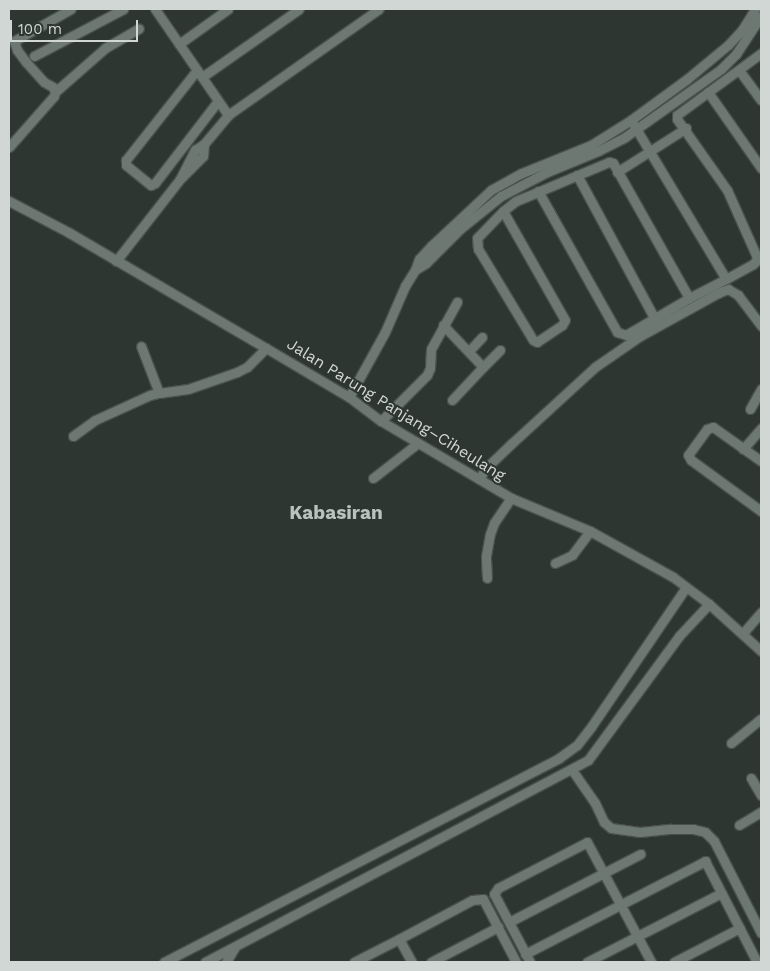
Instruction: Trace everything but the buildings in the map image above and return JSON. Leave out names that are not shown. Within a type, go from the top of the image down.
[{"type":"street","points":[[55,92],[26,62],[17,50],[14,41],[71,9]]},
{"type":"street","points":[[34,56],[123,9]]},
{"type":"street","points":[[179,44],[228,9]]},
{"type":"street","points":[[218,101],[155,183],[151,185],[126,164],[126,160],[199,73],[299,9]]},
{"type":"street","points":[[116,261],[180,179],[190,156],[204,144],[228,115],[379,9]]},
{"type":"street","points":[[349,397],[385,332],[419,259],[491,190],[522,173],[591,144],[631,120],[728,45],[742,30],[755,9]]},
{"type":"street","points":[[157,10],[228,115]]},
{"type":"street","points":[[415,270],[426,263],[460,229],[501,196],[547,172],[598,151],[636,129],[726,64],[736,54],[761,16]]},
{"type":"street","points":[[9,147],[54,96],[55,92],[106,48],[138,28]]},
{"type":"street","points":[[538,191],[617,332],[626,335],[689,298],[753,264],[757,260],[756,255],[727,190],[686,128],[677,119],[677,115],[761,53]]},
{"type":"street","points":[[739,70],[761,100]]},
{"type":"street","points":[[708,92],[761,168]]},
{"type":"street","points":[[631,120],[726,279]]},
{"type":"street","points":[[617,172],[686,128]]},
{"type":"street","points":[[503,211],[565,320],[562,325],[537,342],[533,340],[478,249],[477,238],[503,211],[516,201],[609,162],[617,172],[689,298]]},
{"type":"street","points":[[577,175],[655,319]]},
{"type":"street","name":"Jalan Parung Panjang–Ciheulang","points":[[9,201],[349,397],[381,421],[511,498],[590,531],[629,550],[686,587],[759,645]]},
{"type":"street","points":[[479,479],[486,468],[511,444],[596,367],[640,336],[718,293],[728,289],[738,295],[761,326]]},
{"type":"street","points":[[381,421],[427,375],[430,368],[430,349],[457,302]]},
{"type":"street","points":[[443,325],[482,367]]},
{"type":"street","points":[[469,351],[482,337]]},
{"type":"street","points":[[141,346],[159,393]]},
{"type":"street","points":[[73,436],[95,420],[150,395],[188,389],[237,372],[247,367],[266,348]]},
{"type":"street","points":[[452,400],[500,350]]},
{"type":"street","points":[[750,409],[761,389]]},
{"type":"street","points":[[761,462],[709,427],[688,454],[691,460],[761,511]]},
{"type":"street","points":[[744,449],[761,428]]},
{"type":"street","points":[[373,478],[418,443]]},
{"type":"street","points":[[487,578],[486,556],[490,534],[494,523],[511,498]]},
{"type":"street","points":[[556,563],[572,555],[590,531]]},
{"type":"street","points":[[164,962],[559,758],[577,745],[592,727],[686,587]]},
{"type":"street","points":[[205,962],[588,760],[679,636],[709,604]]},
{"type":"street","points":[[744,633],[761,612]]},
{"type":"street","points":[[731,743],[761,719]]},
{"type":"street","points":[[572,770],[595,803],[604,822],[611,828],[640,832],[693,828],[705,832],[714,841],[761,933]]},
{"type":"street","points":[[751,778],[761,795]]},
{"type":"street","points":[[739,825],[761,812]]},
{"type":"street","points":[[651,962],[638,936],[621,904],[605,873],[589,843],[576,847],[496,891],[494,894],[527,958],[621,904],[705,861],[757,962]]},
{"type":"street","points":[[509,922],[640,854]]},
{"type":"street","points":[[587,962],[721,893]]},
{"type":"street","points":[[354,962],[478,899],[484,899],[513,961]]},
{"type":"street","points":[[431,962],[498,927]]},
{"type":"street","points":[[674,962],[740,928]]},
{"type":"street","points":[[399,939],[412,962]]},
{"type":"street","points":[[226,962],[235,947]]},
{"type":"district","name":"Kabasiran","points":[[336,513]]}]
